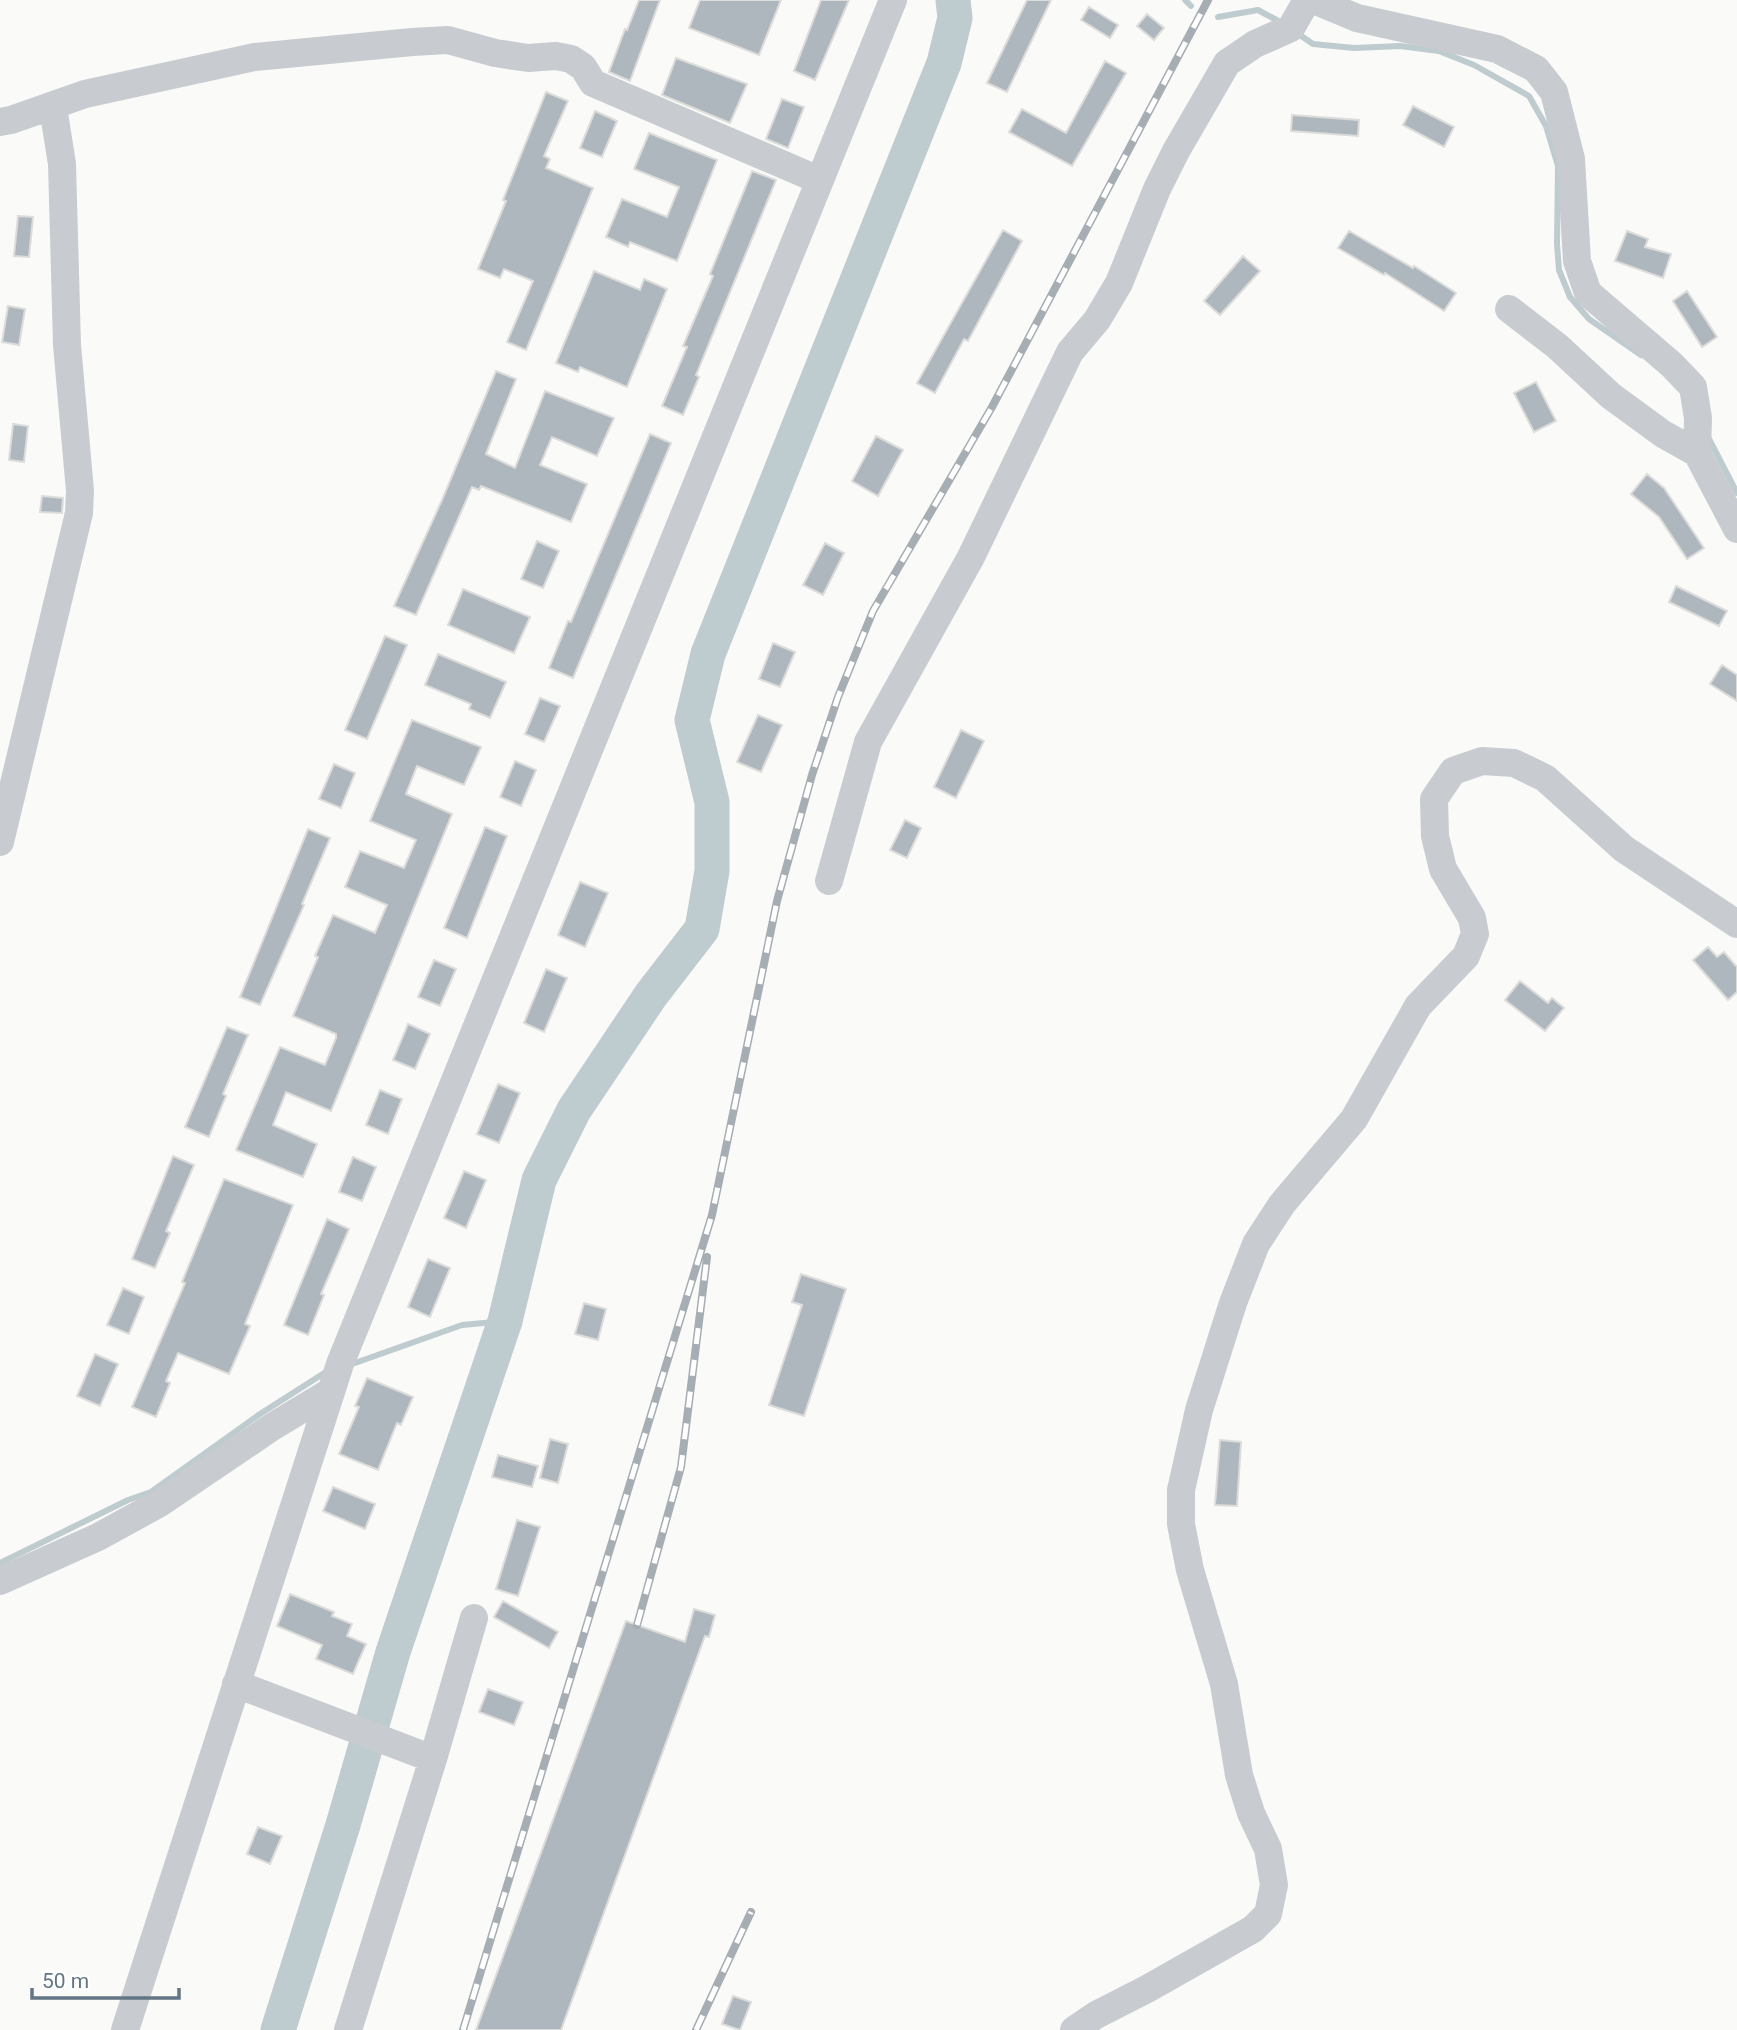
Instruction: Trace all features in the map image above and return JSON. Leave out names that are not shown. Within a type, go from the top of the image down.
[{"type":"street","points":[[125,2030],[330,1392],[893,0]]},
{"type":"street","points":[[829,881],[868,742],[971,557],[1070,352],[1097,320],[1119,283],[1157,189],[1176,151],[1227,63],[1255,44],[1291,28],[1307,0]]},
{"type":"street","points":[[1314,0],[1357,18],[1497,49],[1536,69],[1554,92],[1564,123],[1571,159],[1577,261],[1588,293],[1672,365],[1692,387],[1698,418],[1697,453],[1737,529]]},
{"type":"street","points":[[0,122],[53,107],[85,94],[255,57],[448,40],[506,55],[528,58],[556,55],[572,59],[583,67],[593,83],[819,180]]},
{"type":"street","points":[[0,842],[79,513],[80,491],[67,345],[62,164],[53,107]]},
{"type":"street","points":[[1508,309],[1556,346],[1611,396],[1663,434],[1697,453]]},
{"type":"street","points":[[1074,2030],[1096,2015],[1253,1928],[1268,1914],[1274,1885],[1268,1849],[1251,1813],[1239,1775],[1224,1684],[1190,1570],[1181,1524],[1181,1490],[1199,1410],[1233,1303],[1256,1244],[1282,1204],[1354,1119],[1418,1006],[1466,956],[1475,933],[1472,918],[1443,869],[1435,836],[1434,799],[1453,771],[1482,761],[1514,763],[1545,778],[1624,849],[1737,925]]},
{"type":"street","points":[[0,1581],[98,1537],[160,1503],[272,1427],[330,1392]]},
{"type":"street","points":[[348,2030],[474,1618]]},
{"type":"street","points":[[236,1684],[433,1759]]},
{"type":"building","points":[[639,0],[660,0],[630,81],[609,72]]},
{"type":"building","points":[[700,0],[781,0],[759,55],[689,28]]},
{"type":"building","points":[[821,0],[849,0],[815,80],[794,71]]},
{"type":"building","points":[[1027,0],[1051,0],[1007,92],[987,83]]},
{"type":"building","points":[[1089,7],[1118,25],[1110,38],[1081,20]]},
{"type":"building","points":[[1147,14],[1164,28],[1154,40],[1137,26]]},
{"type":"building","points":[[676,58],[747,84],[730,123],[662,95]]},
{"type":"building","points":[[1105,61],[1126,73],[1072,166],[1009,132],[1022,109],[1066,133]]},
{"type":"building","points":[[546,92],[568,101],[544,156],[550,159],[546,168],[593,188],[526,350],[507,342],[533,281],[504,269],[500,278],[478,269]]},
{"type":"building","points":[[782,99],[804,107],[788,148],[766,139]]},
{"type":"building","points":[[1413,106],[1454,127],[1444,147],[1403,125]]},
{"type":"building","points":[[595,111],[617,121],[602,157],[580,148]]},
{"type":"building","points":[[1292,115],[1359,120],[1358,136],[1291,131]]},
{"type":"building","points":[[649,133],[717,160],[677,261],[630,242],[628,247],[606,237],[622,199],[667,217],[679,187],[634,169]]},
{"type":"building","points":[[752,171],[776,180],[696,375],[699,377],[683,415],[662,406],[687,347],[683,346],[713,276],[710,274]]},
{"type":"building","points":[[18,216],[33,217],[29,257],[14,256]]},
{"type":"building","points":[[1003,230],[1022,241],[968,341],[964,339],[935,393],[917,383]]},
{"type":"building","points":[[1349,231],[1413,268],[1414,266],[1456,293],[1444,311],[1385,273],[1384,275],[1338,248]]},
{"type":"building","points":[[1627,231],[1648,239],[1645,247],[1671,254],[1663,278],[1615,261]]},
{"type":"building","points":[[1243,256],[1260,271],[1220,315],[1204,301]]},
{"type":"building","points":[[594,271],[640,290],[644,279],[667,289],[627,387],[580,367],[578,372],[556,363]]},
{"type":"building","points":[[1687,291],[1717,337],[1702,347],[1673,301]]},
{"type":"building","points":[[8,306],[25,309],[19,345],[2,342]]},
{"type":"building","points":[[496,371],[516,379],[486,454],[515,468],[545,391],[614,418],[597,456],[552,437],[540,465],[587,484],[571,522],[481,486],[479,490],[472,487],[416,615],[394,606]]},
{"type":"building","points":[[1536,382],[1556,421],[1534,432],[1514,393]]},
{"type":"building","points":[[13,424],[28,426],[24,462],[9,460]]},
{"type":"building","points":[[650,434],[671,443],[573,678],[549,668]]},
{"type":"building","points":[[876,436],[903,450],[878,496],[852,481]]},
{"type":"building","points":[[1647,474],[1664,488],[1704,548],[1687,559],[1659,517],[1631,494]]},
{"type":"building","points":[[42,496],[63,498],[62,513],[40,512]]},
{"type":"building","points":[[537,541],[559,551],[543,588],[521,579]]},
{"type":"building","points":[[825,543],[844,553],[823,595],[803,585]]},
{"type":"building","points":[[1676,586],[1727,611],[1719,626],[1669,602]]},
{"type":"building","points":[[463,589],[530,617],[514,653],[448,625]]},
{"type":"building","points":[[385,636],[407,645],[367,739],[345,730]]},
{"type":"building","points":[[773,643],[795,652],[780,687],[759,679]]},
{"type":"building","points":[[438,654],[506,682],[490,718],[469,709],[471,704],[425,685]]},
{"type":"building","points":[[1722,665],[1737,675],[1737,701],[1710,684]]},
{"type":"building","points":[[540,698],[560,706],[544,742],[525,734]]},
{"type":"building","points":[[758,715],[782,725],[761,772],[737,762]]},
{"type":"building","points":[[412,720],[481,747],[464,785],[417,766],[406,794],[452,814],[331,1111],[286,1092],[273,1125],[317,1144],[303,1177],[236,1150],[280,1047],[325,1065],[336,1034],[293,1016],[333,915],[375,933],[387,905],[345,887],[360,851],[404,868],[416,840],[370,821]]},
{"type":"building","points":[[961,730],[984,741],[956,798],[934,787]]},
{"type":"building","points":[[515,761],[536,770],[521,806],[500,797]]},
{"type":"building","points":[[334,764],[355,773],[341,808],[319,799]]},
{"type":"building","points":[[905,820],[921,828],[907,858],[890,850]]},
{"type":"building","points":[[485,827],[507,836],[467,938],[444,928]]},
{"type":"building","points":[[308,829],[330,838],[260,1005],[240,997]]},
{"type":"building","points":[[580,882],[608,893],[585,947],[558,935]]},
{"type":"building","points":[[1708,947],[1717,957],[1724,952],[1737,967],[1737,992],[1728,1000],[1693,960]]},
{"type":"building","points":[[434,960],[456,969],[440,1006],[418,997]]},
{"type":"building","points":[[546,969],[567,978],[544,1032],[524,1023]]},
{"type":"building","points":[[1520,981],[1548,1003],[1552,998],[1564,1008],[1545,1031],[1505,1000]]},
{"type":"building","points":[[408,1024],[430,1034],[415,1069],[393,1060]]},
{"type":"building","points":[[227,1027],[248,1035],[223,1094],[226,1096],[209,1137],[185,1127]]},
{"type":"building","points":[[498,1084],[520,1093],[499,1143],[477,1134]]},
{"type":"building","points":[[380,1090],[402,1099],[388,1134],[366,1125]]},
{"type":"building","points":[[173,1156],[194,1165],[166,1231],[170,1233],[155,1268],[132,1259]]},
{"type":"building","points":[[353,1157],[376,1167],[362,1201],[339,1192]]},
{"type":"building","points":[[464,1171],[486,1180],[466,1228],[444,1218]]},
{"type":"building","points":[[224,1179],[293,1205],[245,1324],[250,1326],[229,1374],[178,1353],[166,1381],[170,1383],[156,1417],[132,1407],[185,1283],[182,1282]]},
{"type":"building","points":[[327,1219],[349,1229],[321,1294],[324,1295],[308,1335],[284,1325]]},
{"type":"building","points":[[428,1259],[450,1268],[430,1317],[408,1307]]},
{"type":"building","points":[[801,1274],[846,1289],[804,1416],[769,1405],[802,1305],[792,1302]]},
{"type":"building","points":[[123,1288],[144,1297],[129,1334],[107,1325]]},
{"type":"building","points":[[584,1303],[606,1309],[598,1340],[575,1334]]},
{"type":"building","points":[[95,1354],[118,1364],[100,1406],[77,1396]]},
{"type":"building","points":[[367,1378],[413,1397],[401,1425],[397,1423],[378,1470],[339,1454],[359,1407],[355,1406]]},
{"type":"building","points":[[550,1439],[568,1444],[558,1483],[540,1478]]},
{"type":"building","points":[[1220,1440],[1241,1442],[1237,1506],[1215,1505]]},
{"type":"building","points":[[498,1455],[538,1466],[532,1487],[492,1477]]},
{"type":"building","points":[[333,1487],[375,1504],[365,1529],[323,1511]]},
{"type":"building","points":[[517,1520],[540,1527],[518,1596],[496,1589]]},
{"type":"building","points":[[290,1594],[334,1612],[332,1616],[352,1624],[347,1636],[366,1644],[353,1674],[316,1659],[322,1645],[277,1626]]},
{"type":"building","points":[[503,1601],[558,1632],[549,1648],[494,1617]]},
{"type":"building","points":[[694,1609],[715,1615],[709,1637],[705,1636],[561,2030],[476,2030],[626,1621],[685,1642]]},
{"type":"building","points":[[488,1689],[523,1702],[514,1725],[479,1712]]},
{"type":"building","points":[[258,1827],[282,1836],[270,1864],[247,1854]]},
{"type":"building","points":[[733,1996],[751,2002],[740,2030],[722,2024]]},
{"type":"waterway","points":[[278,2030],[343,1825],[393,1652],[505,1321],[539,1180],[574,1110],[651,995],[702,929],[712,871],[712,802],[692,720],[708,654],[944,63],[955,18],[953,0]]},
{"type":"waterway","points":[[1185,0],[1191,6]]},
{"type":"waterway","points":[[1218,17],[1258,10],[1282,23]]},
{"type":"waterway","points":[[1297,33],[1313,44],[1354,48],[1400,46],[1439,51],[1474,65],[1529,96],[1546,126],[1558,166],[1559,270],[1570,297],[1589,319],[1641,355]]},
{"type":"waterway","points":[[1709,439],[1737,493]]},
{"type":"waterway","points":[[355,1363],[462,1325],[505,1321]]},
{"type":"waterway","points":[[0,1563],[128,1500],[151,1492],[260,1414],[329,1370]]},
{"type":"railway","points":[[463,2030],[712,1215],[777,901],[812,775],[838,697],[873,611],[992,407],[1208,0]]},
{"type":"railway","points":[[637,1625],[681,1467],[707,1257]]},
{"type":"railway","points":[[696,2030],[751,1912]]}]
